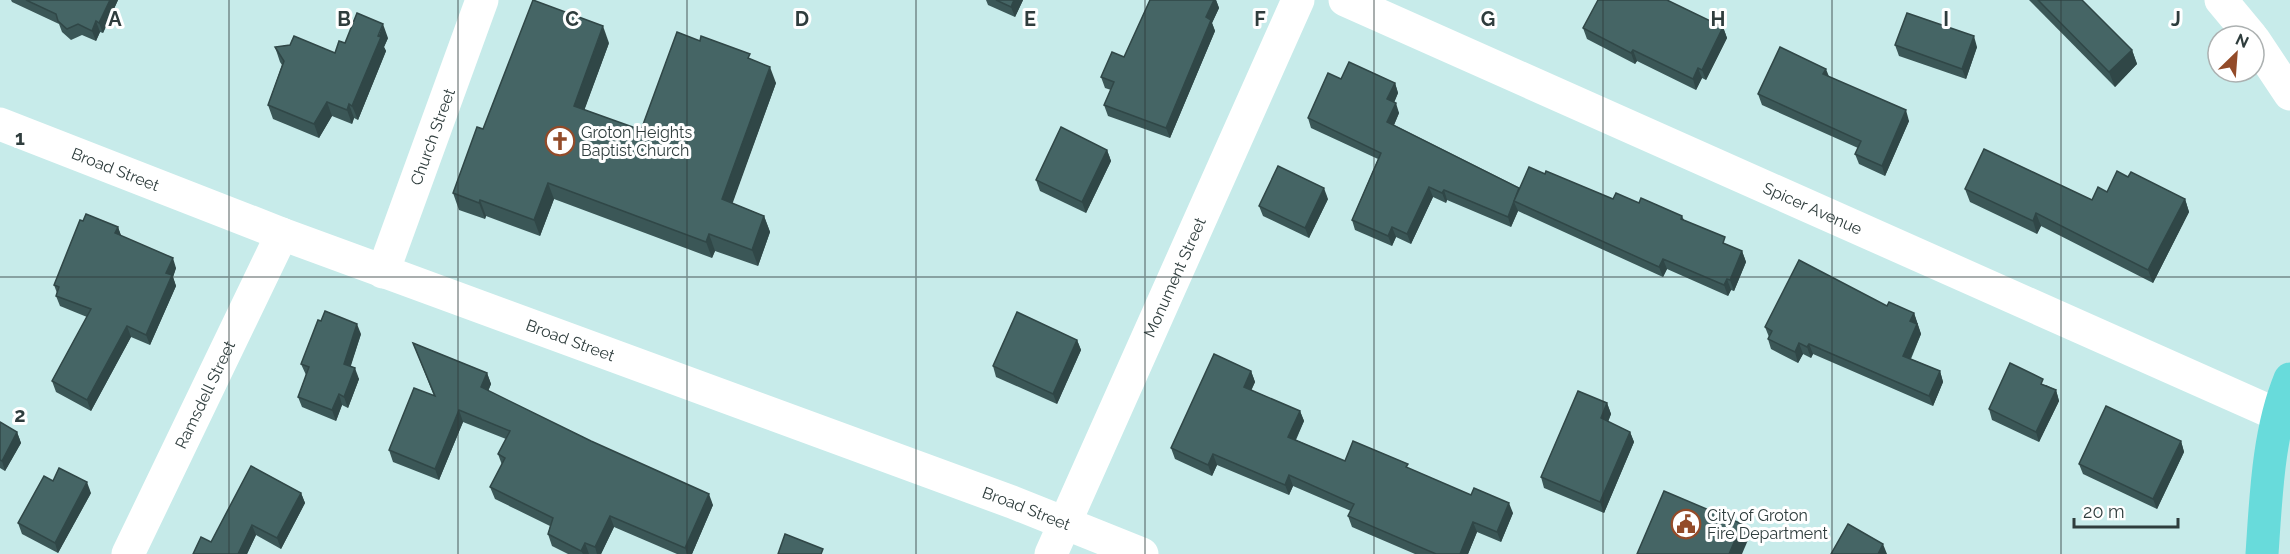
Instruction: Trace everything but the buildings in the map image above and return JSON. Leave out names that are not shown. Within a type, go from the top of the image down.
[{"type":"main road","points":[[2262,554],[2270,466],[2278,416],[2290,379]]},
{"type":"street","name":"Church Street","points":[[383,272],[482,0]]},
{"type":"street","name":"Monument Street","points":[[1051,554],[1298,0]]},
{"type":"street","name":"Spicer Avenue","points":[[1346,0],[2278,416]]},
{"type":"street","points":[[2221,0],[2241,24]]},
{"type":"street","points":[[2266,58],[2290,94]]},
{"type":"street","name":"Broad Street","points":[[0,124],[282,234],[1065,522],[1142,554]]},
{"type":"street","name":"Ramsdell Street","points":[[128,554],[282,234]]},
{"type":"place","name":"Groton Heights Baptist Church","points":[[560,141]]},
{"type":"place","name":"City of Groton Fire Department","points":[[1686,524]]}]
